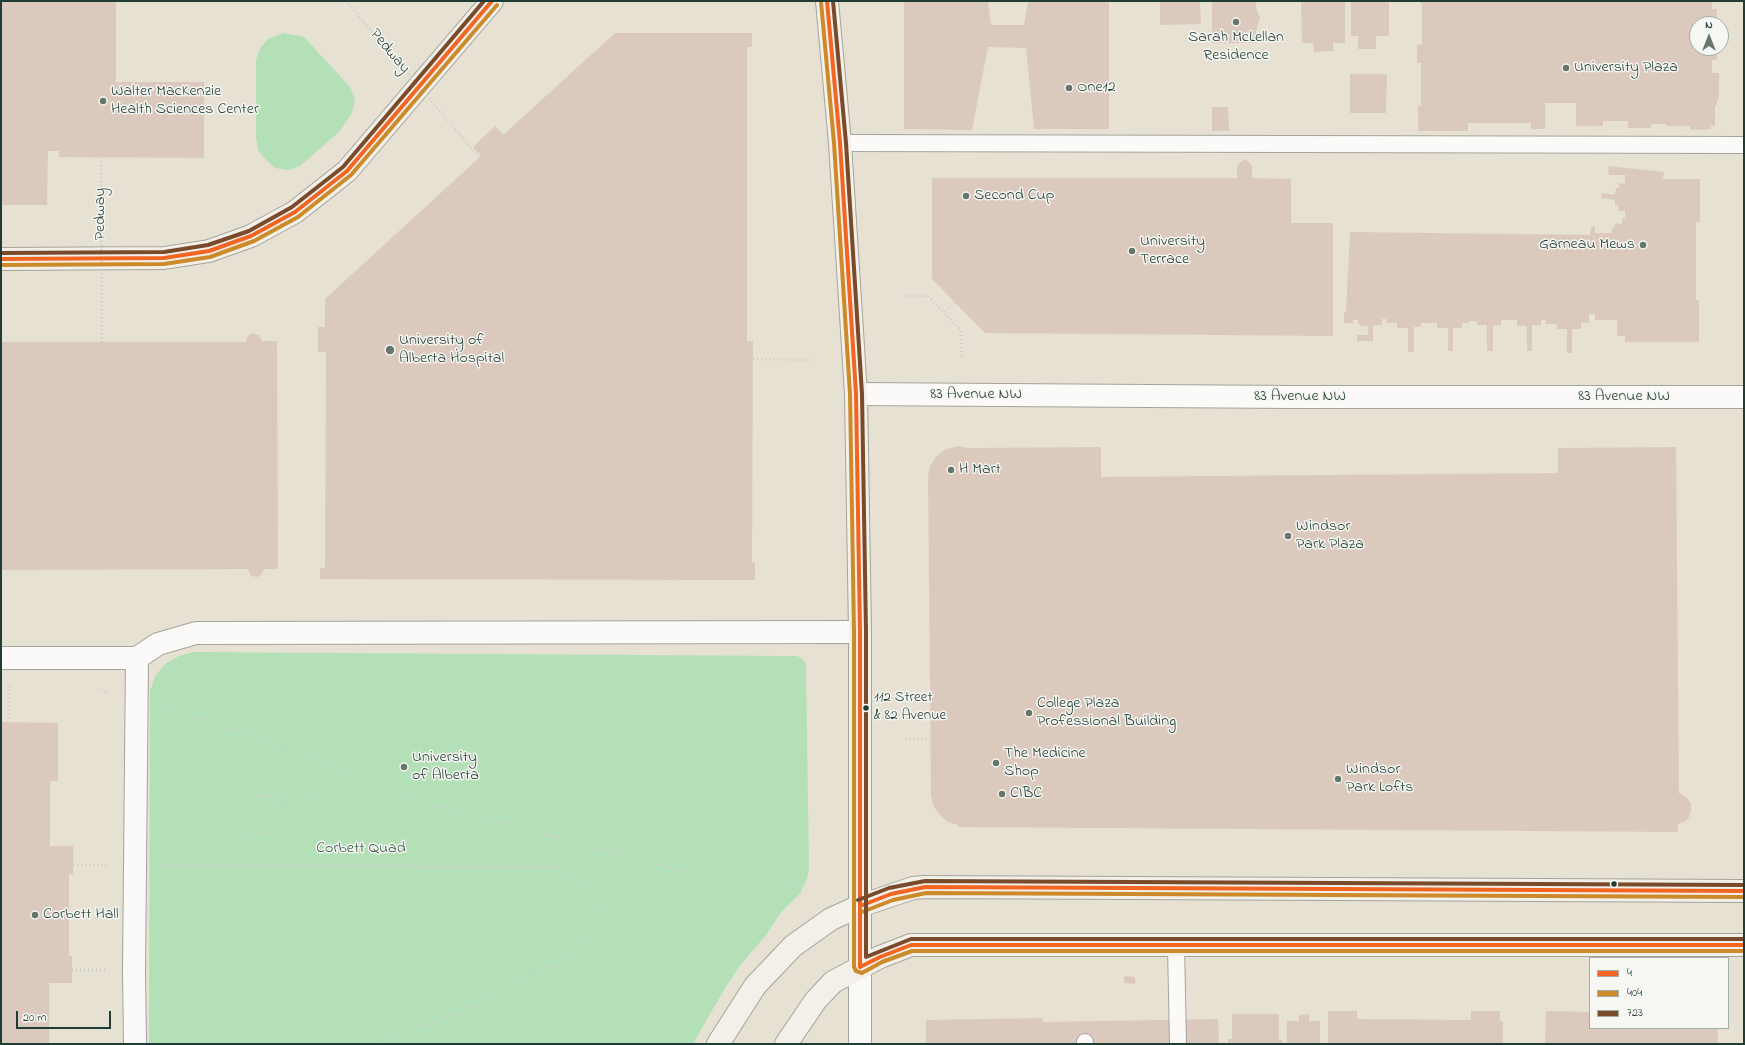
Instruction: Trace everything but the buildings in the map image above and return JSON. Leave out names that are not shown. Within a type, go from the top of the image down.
[{"type":"main road","points":[[1,259],[164,258],[209,251],[251,236],[295,212],[347,171],[492,1]]},
{"type":"main road","points":[[827,1],[840,144],[856,394],[860,632],[860,967]]},
{"type":"main road","points":[[718,1044],[755,986],[793,946],[831,919],[860,906],[891,894],[925,887],[1744,891]]},
{"type":"main road","points":[[786,1044],[816,1000],[833,982],[880,957],[911,945],[1744,945]]},
{"type":"street","name":"83 Avenue NW","points":[[856,394],[1294,397],[1744,397]]},
{"type":"street","points":[[1,658],[137,658],[158,644],[196,633],[860,632]]},
{"type":"street","points":[[135,1044],[134,971],[137,658]]},
{"type":"street","points":[[860,967],[860,1044]]},
{"type":"lane","points":[[840,144],[1744,145]]},
{"type":"lane","points":[[1176,945],[1178,1044]]},
{"type":"path","name":"Pedway","points":[[346,1],[480,157]]},
{"type":"path","name":"Pedway","points":[[101,157],[102,342]]},
{"type":"path","points":[[904,296],[928,296],[961,330],[961,358]]},
{"type":"path","points":[[944,313],[955,304]]},
{"type":"path","points":[[753,359],[811,360]]},
{"type":"path","points":[[9,722],[9,686],[17,686]]},
{"type":"path","points":[[92,688],[100,688],[110,694],[111,698],[136,698],[282,746],[317,759],[387,790],[438,806],[704,877],[781,879],[804,895]]},
{"type":"path","points":[[905,739],[930,739]]},
{"type":"path","points":[[235,866],[239,847],[251,835],[272,831],[282,801],[282,746]]},
{"type":"path","points":[[235,788],[282,801],[324,792]]},
{"type":"path","points":[[73,865],[111,866]]},
{"type":"path","points":[[160,866],[557,867],[577,879],[611,919]]},
{"type":"path","points":[[158,971],[526,972],[560,964],[611,919],[759,918],[774,923]]},
{"type":"path","points":[[371,1044],[432,1024],[499,995],[538,969]]},
{"type":"path","points":[[72,970],[112,970]]},
{"type":"green space","points":[[283,33],[304,37],[350,87],[355,100],[352,113],[339,132],[300,166],[289,170],[275,168],[266,160],[258,150],[256,137],[256,60],[260,48],[268,39]]},
{"type":"green space","name":"Corbett Quad","points":[[193,652],[797,656],[803,659],[806,665],[809,870],[807,879],[799,895],[782,911],[766,935],[739,967],[722,993],[693,1044],[149,1044],[150,691],[155,676],[166,663],[179,656]]},
{"type":"transit line","name":"723","points":[[1,253],[164,252],[208,245],[249,231],[292,207],[343,167],[484,1]]},
{"type":"transit line","name":"4","points":[[1,259],[164,258],[209,251],[251,236],[295,212],[347,171],[492,1]]},
{"type":"transit line","name":"4","points":[[827,1],[840,143],[856,394],[860,632],[860,967]]},
{"type":"transit line","name":"723","points":[[833,1],[846,143],[862,394],[866,632],[866,957],[911,939],[1744,939]]},
{"type":"transit line","name":"404","points":[[821,2],[834,143],[850,394],[854,632],[854,967],[856,971],[862,973],[882,962],[912,951],[1744,951]]},
{"type":"transit line","name":"404","points":[[1,265],[164,264],[210,257],[254,241],[298,217],[351,175],[497,5]]},
{"type":"transit line","name":"723","points":[[858,900],[889,888],[925,881],[1744,885]]},
{"type":"transit line","name":"4","points":[[860,906],[891,894],[925,887],[1744,891]]},
{"type":"transit line","name":"404","points":[[862,912],[893,900],[926,893],[1744,897]]},
{"type":"transit line","name":"4","points":[[860,967],[880,957],[911,945],[1744,945]]},
{"type":"place","name":"Sarah McLellan Residence","points":[[1236,22]]},
{"type":"place","name":"University Plaza","points":[[1566,68]]},
{"type":"place","name":"One12","points":[[1069,88]]},
{"type":"place","name":"Walter MacKenzie Health Sciences Center","points":[[103,101]]},
{"type":"place","name":"Second Cup","points":[[966,196]]},
{"type":"place","name":"Garneau Mews","points":[[1643,245]]},
{"type":"place","name":"University Terrace","points":[[1132,251]]},
{"type":"place","name":"University of Alberta Hospital","points":[[390,350]]},
{"type":"place","name":"H Mart","points":[[951,470]]},
{"type":"place","name":"Windsor Park Plaza","points":[[1288,536]]},
{"type":"place","name":"112 Street & 82 Avenue","points":[[866,708]]},
{"type":"place","name":"College Plaza Professional Building","points":[[1029,713]]},
{"type":"place","name":"The Medicine Shop","points":[[996,763]]},
{"type":"place","name":"University of Alberta","points":[[404,767]]},
{"type":"place","name":"Windsor Park Lofts","points":[[1338,779]]},
{"type":"place","name":"CIBC","points":[[1002,794]]},
{"type":"place","name":"Corbett Hall","points":[[35,915]]}]
